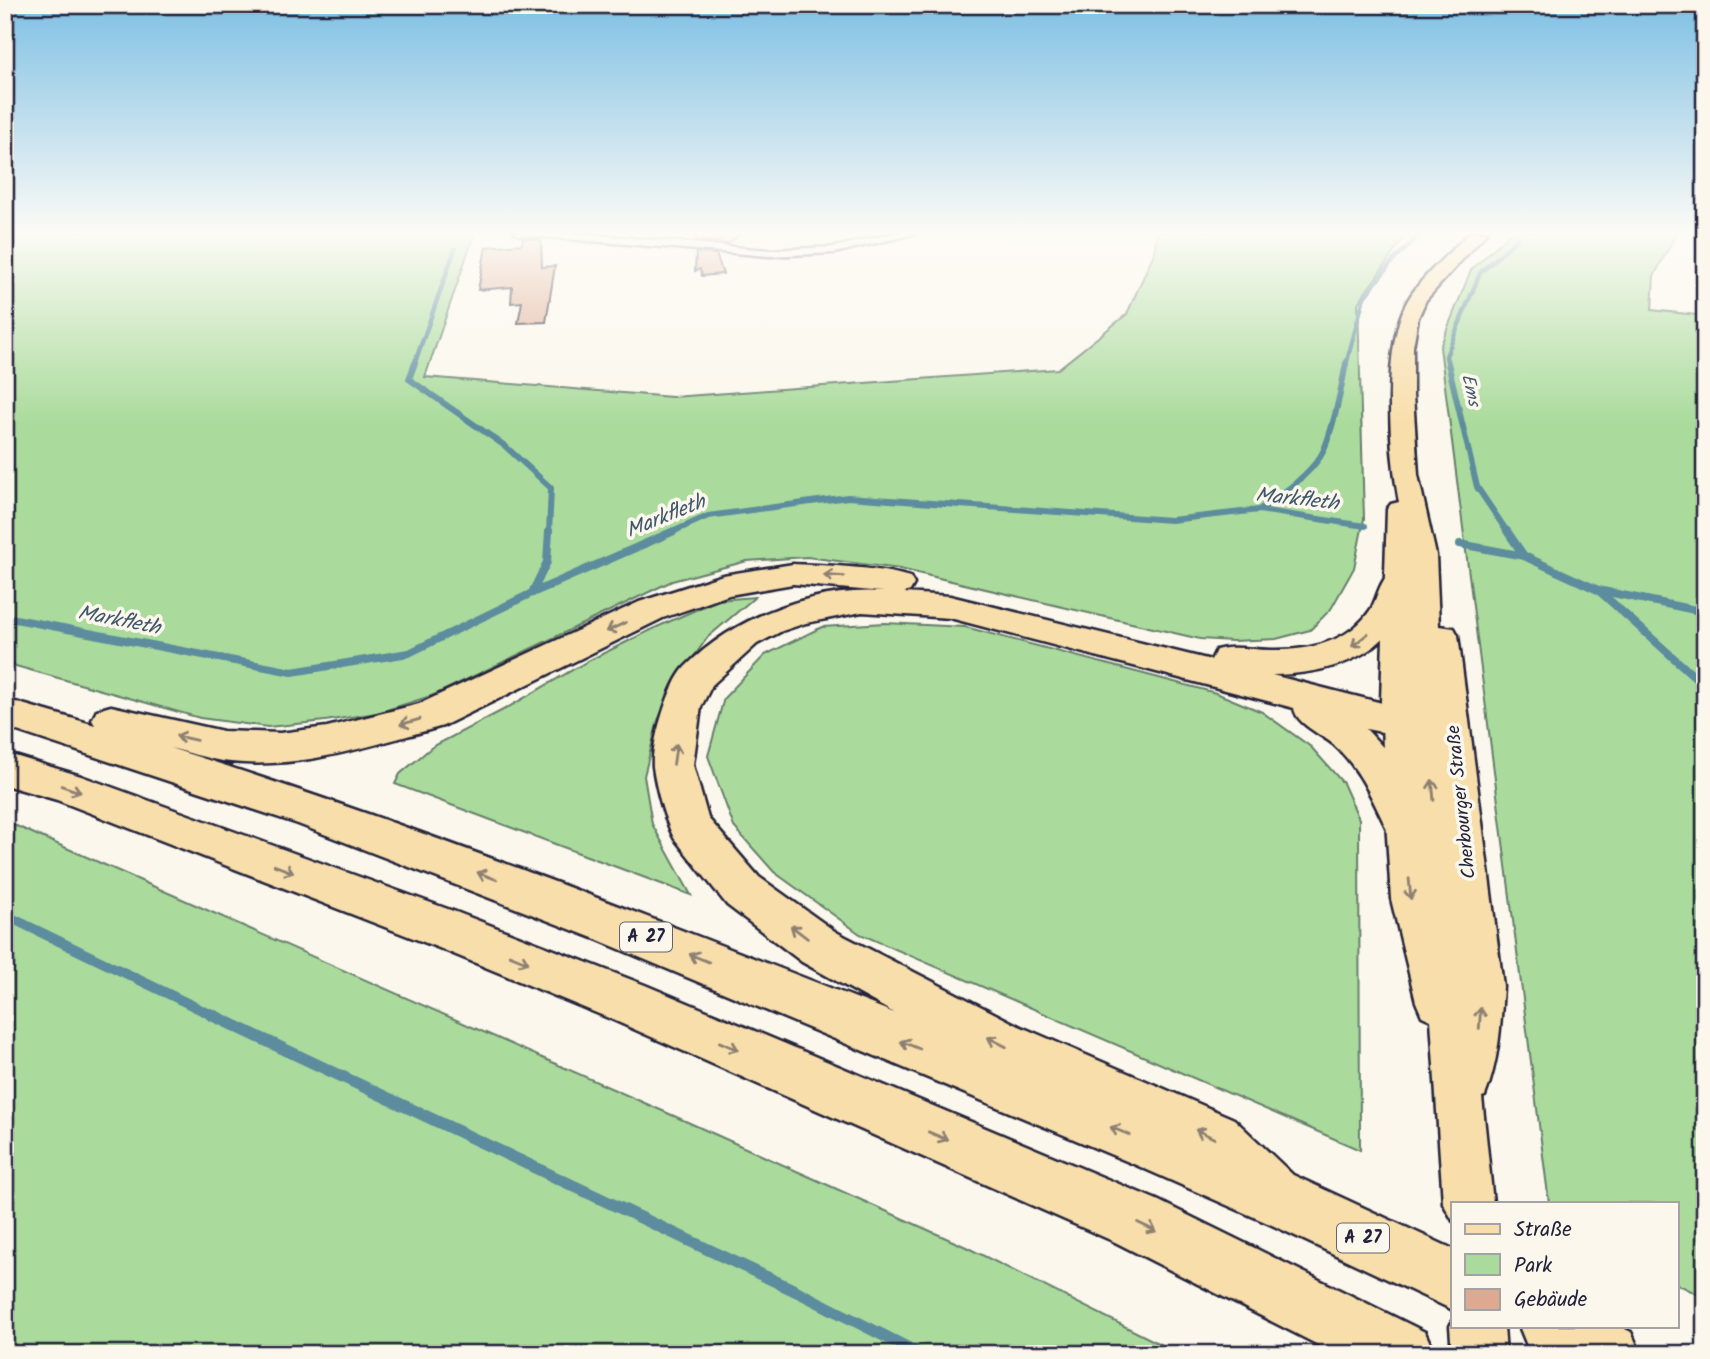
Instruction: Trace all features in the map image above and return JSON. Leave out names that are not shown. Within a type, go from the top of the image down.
[{"type":"highway","points":[[5,693],[223,746],[280,748],[327,742],[376,732],[429,716],[687,595],[723,585],[793,575],[869,578],[959,596],[1188,652],[1354,688],[1407,713]]},
{"type":"highway","points":[[1188,652],[1247,662],[1282,664],[1331,656],[1353,646],[1370,632],[1384,616],[1396,587],[1399,587]]},
{"type":"highway","points":[[1273,1196],[1215,1138],[1000,1044],[819,947],[743,891],[689,826],[673,765],[682,707],[697,677],[745,636],[770,622],[831,605],[862,601],[950,607],[1274,690],[1340,726],[1362,746],[1392,789],[1404,821]]},
{"type":"highway","points":[[1230,677],[1407,713]]},
{"type":"highway","name":"A 27","points":[[5,713],[114,744],[360,828],[662,943],[1150,1143],[1273,1196],[1451,1279]]},
{"type":"highway","points":[[5,769],[67,787],[456,933],[628,1002],[1136,1221],[1403,1354]]},
{"type":"highway","points":[[1554,1328],[1609,1354]]},
{"type":"main road","name":"Cherbourger Straße","points":[[1420,295],[1408,318],[1402,347],[1405,483],[1399,516],[1399,587],[1407,713],[1463,1134],[1468,1202]]},
{"type":"main road","name":"Cherbourger Straße","points":[[1405,483],[1422,555],[1407,713],[1404,821],[1410,899],[1449,1053],[1463,1134]]},
{"type":"main road","name":"Cherbourger Straße","points":[[1405,483],[1435,559],[1482,986],[1479,1034],[1468,1084],[1463,1134]]},
{"type":"main road","points":[[1477,1328],[1479,1354]]},
{"type":"green space","points":[[5,295],[453,295],[425,377],[672,397],[1058,369],[1127,314],[1135,295],[1363,295],[1358,303],[1364,519],[1354,568],[1331,609],[1310,630],[1276,639],[1200,639],[900,569],[807,557],[747,561],[672,581],[434,695],[377,713],[325,721],[268,727],[200,718],[5,663]]},
{"type":"green space","points":[[1461,295],[1653,295],[1652,310],[1705,316],[1705,1298],[1678,1284],[1678,1202],[1549,1202],[1440,347]]},
{"type":"green space","points":[[755,597],[708,637],[680,676],[658,720],[644,776],[652,824],[691,895],[395,784],[400,774],[432,747],[588,661],[718,600]]},
{"type":"green space","points":[[885,623],[965,627],[1216,693],[1262,712],[1311,747],[1343,783],[1359,819],[1360,1150],[860,934],[774,872],[734,827],[708,756],[724,698],[765,655],[822,627]]},
{"type":"green space","points":[[5,821],[966,1247],[1180,1354],[5,1354]]},
{"type":"building","points":[[511,295],[550,295],[546,322],[518,323],[522,302],[511,303]]},
{"type":"waterway","points":[[414,365],[439,295]]},
{"type":"waterway","points":[[1346,365],[1365,295]]},
{"type":"waterway","name":"Ems","points":[[1448,365],[1446,356],[1471,295]]},
{"type":"waterway","points":[[415,363],[409,379],[505,446],[551,488],[549,533]]},
{"type":"waterway","points":[[1259,510],[1300,479],[1320,457],[1332,426],[1346,363]]},
{"type":"waterway","name":"Ems","points":[[1448,363],[1477,487],[1508,533]]},
{"type":"waterway","name":"Markfleth","points":[[670,533],[708,516],[848,497],[1171,520],[1259,510]]},
{"type":"waterway","name":"Markfleth","points":[[1259,510],[1365,526]]},
{"type":"waterway","points":[[532,593],[547,562],[549,531]]},
{"type":"waterway","name":"Markfleth","points":[[532,593],[674,531]]},
{"type":"waterway","name":"Ems","points":[[1507,531],[1524,556]]},
{"type":"waterway","name":"Markfleth","points":[[1460,544],[1524,556]]},
{"type":"waterway","name":"Markfleth","points":[[1524,556],[1598,590]]},
{"type":"waterway","points":[[1598,590],[1705,612]]},
{"type":"waterway","name":"Markfleth","points":[[1598,590],[1705,686]]},
{"type":"waterway","name":"Markfleth","points":[[5,617],[292,672],[409,653],[532,593]]},
{"type":"waterway","points":[[5,915],[214,1016]]},
{"type":"waterway","points":[[210,1014],[798,1292],[920,1354]]}]
